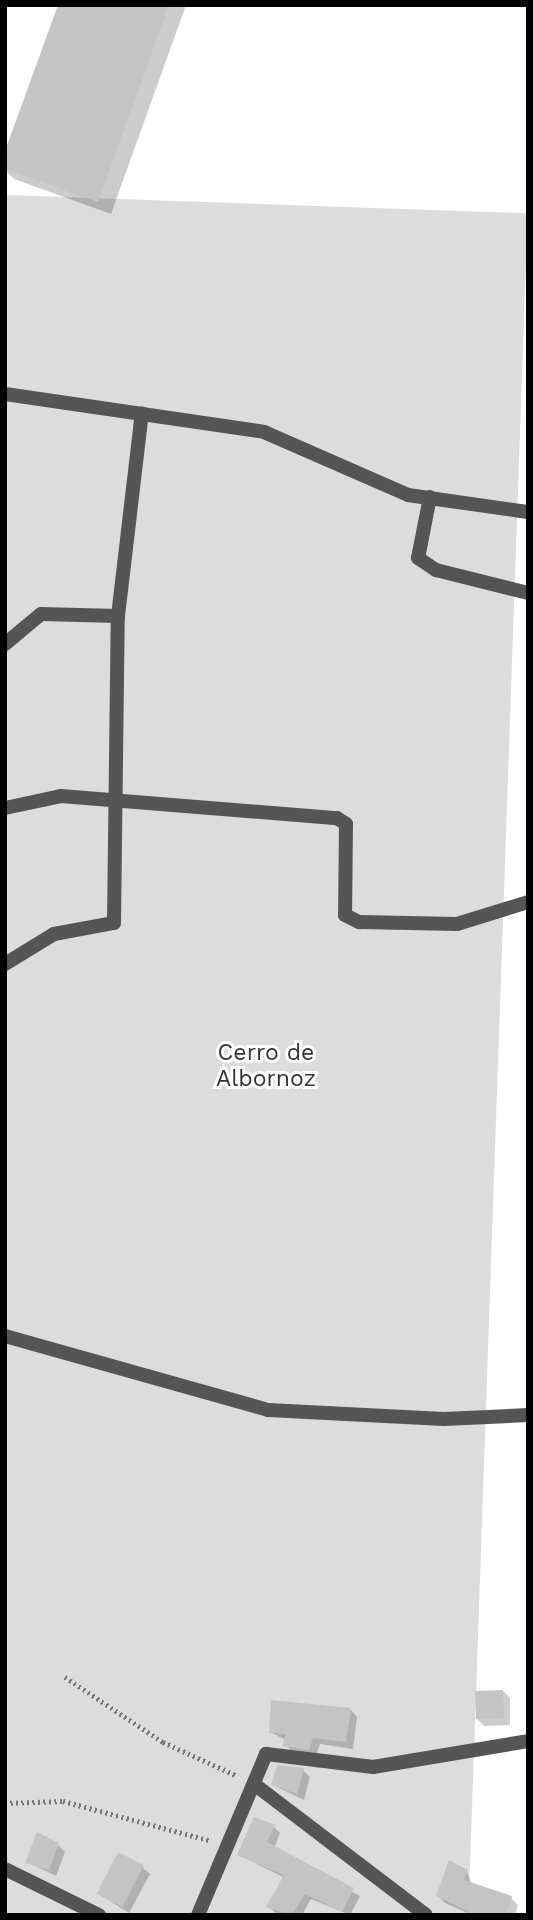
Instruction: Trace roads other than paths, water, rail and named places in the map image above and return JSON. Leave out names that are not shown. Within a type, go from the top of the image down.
[{"type":"street","points":[[5,394],[264,432],[408,495],[528,512]]},
{"type":"street","points":[[5,964],[54,934],[114,923],[118,616],[142,413]]},
{"type":"street","points":[[430,497],[418,558],[436,569],[528,593]]},
{"type":"street","points":[[5,644],[41,614],[118,616]]},
{"type":"street","points":[[5,808],[61,796],[337,818],[346,824],[345,915],[359,922],[457,923],[528,902]]},
{"type":"street","points":[[5,1336],[268,1410],[444,1419],[528,1415]]},
{"type":"street","points":[[198,1915],[270,1753],[373,1767],[528,1741]]},
{"type":"street","points":[[254,1784],[426,1915]]},
{"type":"street","points":[[5,1869],[99,1915]]},
{"type":"park label","name":"Cerro de Albornoz","points":[[266,1066]]}]
